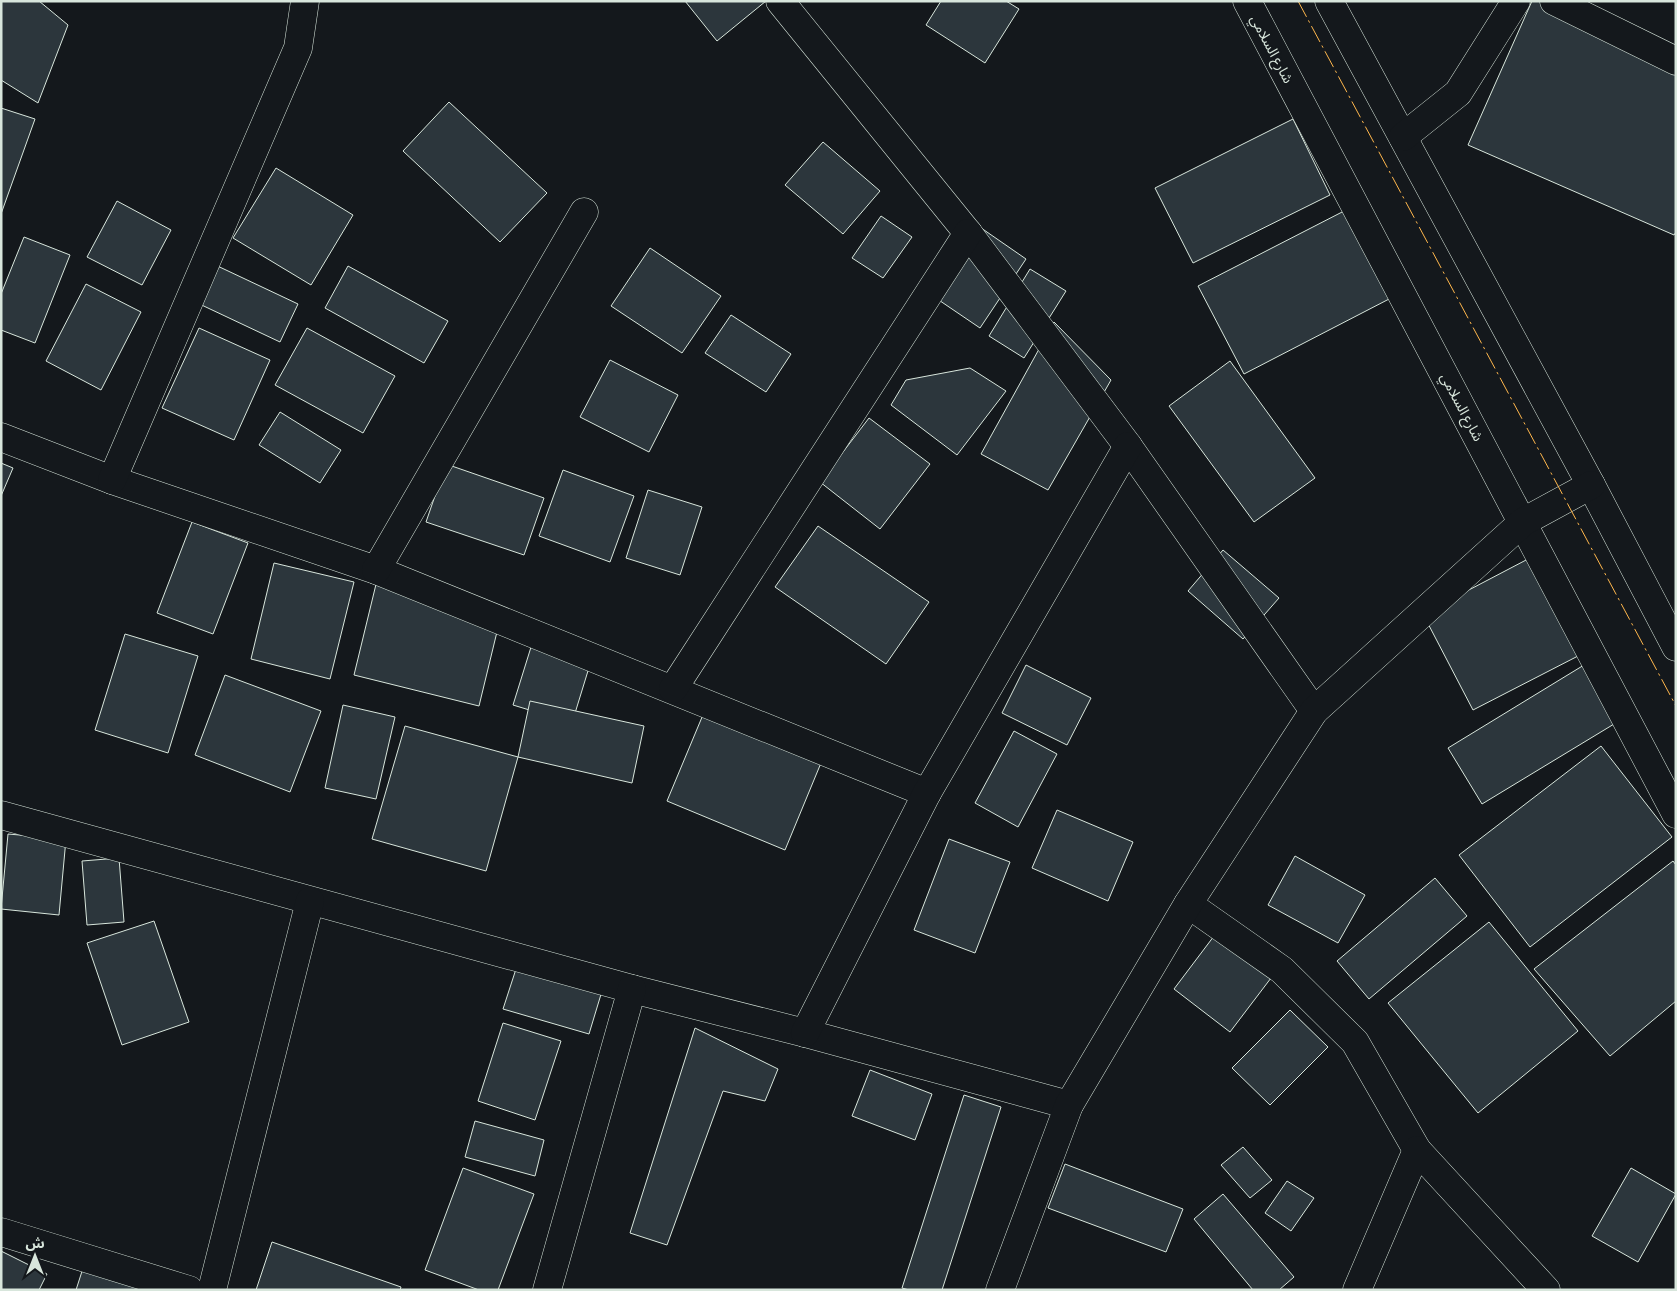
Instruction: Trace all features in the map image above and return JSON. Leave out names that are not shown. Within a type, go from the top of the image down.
[{"type":"street","points":[[112,480],[298,48],[305,1]]},
{"type":"street","points":[[780,1],[968,232],[1128,446],[1314,711]]},
{"type":"street","name":"شارع السلامي","points":[[1247,1],[1676,814]]},
{"type":"street","points":[[1329,1],[1591,485],[1676,647]]},
{"type":"street","points":[[1403,137],[1458,93],[1516,1]]},
{"type":"street","points":[[1554,1],[1676,60]]},
{"type":"street","points":[[376,570],[584,212]]},
{"type":"street","points":[[673,689],[968,232]]},
{"type":"street","points":[[1,437],[112,480],[376,570],[927,793]]},
{"type":"street","points":[[805,1033],[927,793],[1128,446]]},
{"type":"street","points":[[1000,1290],[1070,1105],[1188,904],[1314,711],[1523,522],[1591,485]]},
{"type":"street","points":[[1,815],[632,989],[805,1033],[1070,1105]]},
{"type":"street","points":[[212,1290],[310,901]]},
{"type":"street","points":[[1188,904],[1282,970],[1356,1042],[1417,1150],[1546,1290]]},
{"type":"street","points":[[547,1290],[632,989]]},
{"type":"street","points":[[1357,1290],[1417,1150]]},
{"type":"street","points":[[1,1232],[189,1290]]},
{"type":"building","points":[[1,1],[39,1],[68,25],[38,103],[1,80]]},
{"type":"building","points":[[685,1],[766,1],[717,41]]},
{"type":"building","points":[[941,1],[1006,1],[1019,9],[985,63],[926,25]]},
{"type":"building","points":[[1532,1],[1569,1],[1676,48],[1676,232],[1674,235],[1468,145]]},
{"type":"building","points":[[449,102],[547,193],[500,242],[403,151]]},
{"type":"building","points":[[1,108],[35,119],[1,214]]},
{"type":"building","points":[[1293,119],[1330,195],[1193,263],[1155,188]]},
{"type":"building","points":[[823,142],[880,191],[843,234],[785,185]]},
{"type":"building","points":[[276,168],[353,215],[311,285],[233,238]]},
{"type":"building","points":[[117,201],[171,230],[142,285],[87,257]]},
{"type":"building","points":[[1346,210],[1391,298],[1244,374],[1198,286]]},
{"type":"building","points":[[881,216],[912,237],[883,278],[852,258]]},
{"type":"building","points":[[971,221],[1026,259],[980,328],[924,290]]},
{"type":"building","points":[[24,237],[70,255],[35,343],[1,330],[1,294]]},
{"type":"building","points":[[650,248],[721,296],[682,353],[611,306]]},
{"type":"building","points":[[209,262],[298,304],[280,342],[191,300]]},
{"type":"building","points":[[348,266],[448,321],[424,363],[325,308]]},
{"type":"building","points":[[1030,269],[1066,291],[1024,358],[989,336]]},
{"type":"building","points":[[86,284],[141,312],[101,390],[46,361]]},
{"type":"building","points":[[731,315],[791,354],[766,392],[705,353]]},
{"type":"building","points":[[1054,322],[1111,380],[1048,490],[981,454]]},
{"type":"building","points":[[199,328],[270,360],[234,440],[162,408]]},
{"type":"building","points":[[307,328],[395,376],[363,433],[275,385]]},
{"type":"building","points":[[610,360],[678,395],[649,452],[580,417]]},
{"type":"building","points":[[1230,361],[1315,478],[1254,522],[1169,406]]},
{"type":"building","points":[[970,368],[1006,391],[957,455],[891,405],[906,380]]},
{"type":"building","points":[[280,412],[341,450],[320,483],[259,445]]},
{"type":"building","points":[[869,418],[930,464],[880,529],[820,482]]},
{"type":"building","points":[[1,463],[13,468],[1,496]]},
{"type":"building","points":[[446,464],[544,498],[524,555],[426,522]]},
{"type":"building","points":[[563,470],[634,496],[610,562],[539,536]]},
{"type":"building","points":[[648,490],[702,507],[680,575],[626,558]]},
{"type":"building","points":[[192,522],[248,543],[213,634],[157,613]]},
{"type":"building","points":[[818,526],[929,602],[886,664],[775,587]]},
{"type":"building","points":[[1223,550],[1279,598],[1243,639],[1188,591]]},
{"type":"building","points":[[1528,559],[1578,656],[1473,710],[1423,614]]},
{"type":"building","points":[[274,563],[354,582],[330,679],[251,659]]},
{"type":"building","points":[[378,576],[503,607],[479,706],[354,675]]},
{"type":"building","points":[[536,631],[595,648],[572,723],[513,705]]},
{"type":"building","points":[[125,634],[198,656],[168,753],[95,730]]},
{"type":"building","points":[[1026,665],[1091,698],[1067,745],[1002,713]]},
{"type":"building","points":[[1584,665],[1619,721],[1482,804],[1448,748]]},
{"type":"building","points":[[225,675],[321,711],[290,792],[195,755]]},
{"type":"building","points":[[710,698],[828,746],[785,850],[667,801]]},
{"type":"building","points":[[530,701],[644,726],[632,783],[518,757]]},
{"type":"building","points":[[343,705],[395,717],[376,799],[325,788]]},
{"type":"building","points":[[405,726],[518,757],[486,871],[372,839]]},
{"type":"building","points":[[1014,731],[1057,754],[1018,827],[975,803]]},
{"type":"building","points":[[1601,746],[1672,837],[1530,947],[1459,855]]},
{"type":"building","points":[[1057,810],[1133,842],[1108,901],[1032,868]]},
{"type":"building","points":[[8,834],[66,839],[59,915],[1,909]]},
{"type":"building","points":[[949,839],[1010,862],[975,953],[914,930]]},
{"type":"building","points":[[1295,856],[1365,895],[1338,943],[1268,905]]},
{"type":"building","points":[[119,858],[124,922],[87,925],[82,861]]},
{"type":"building","points":[[1673,861],[1676,865],[1676,1001],[1610,1056],[1534,969]]},
{"type":"building","points":[[1435,878],[1467,916],[1369,999],[1337,961]]},
{"type":"building","points":[[154,921],[189,1022],[122,1045],[87,943]]},
{"type":"building","points":[[1489,922],[1578,1031],[1478,1113],[1388,1003]]},
{"type":"building","points":[[1214,936],[1271,978],[1230,1032],[1174,989]]},
{"type":"building","points":[[516,969],[602,991],[589,1034],[503,1009]]},
{"type":"building","points":[[1290,1010],[1328,1047],[1270,1105],[1232,1068]]},
{"type":"building","points":[[503,1023],[561,1041],[535,1120],[478,1101]]},
{"type":"building","points":[[695,1028],[778,1069],[765,1101],[723,1091],[667,1245],[630,1233]]},
{"type":"building","points":[[870,1070],[932,1094],[915,1140],[852,1116]]},
{"type":"building","points":[[964,1095],[1001,1107],[942,1290],[909,1290],[902,1288]]},
{"type":"building","points":[[475,1121],[544,1140],[535,1176],[465,1157]]},
{"type":"building","points":[[1243,1147],[1272,1180],[1250,1198],[1221,1165]]},
{"type":"building","points":[[1065,1164],[1183,1209],[1166,1252],[1048,1208]]},
{"type":"building","points":[[463,1168],[534,1194],[498,1290],[479,1290],[425,1270]]},
{"type":"building","points":[[1631,1168],[1676,1194],[1638,1262],[1592,1236]]},
{"type":"building","points":[[1287,1181],[1314,1198],[1291,1231],[1265,1213]]},
{"type":"building","points":[[1223,1194],[1294,1277],[1279,1290],[1253,1290],[1194,1219]]},
{"type":"building","points":[[272,1242],[401,1287],[400,1290],[256,1290]]},
{"type":"building","points":[[1,1251],[47,1274],[39,1290],[1,1290]]},
{"type":"building","points":[[84,1265],[155,1290],[76,1290]]},
{"type":"power","points":[[1298,1],[1676,706]]}]
